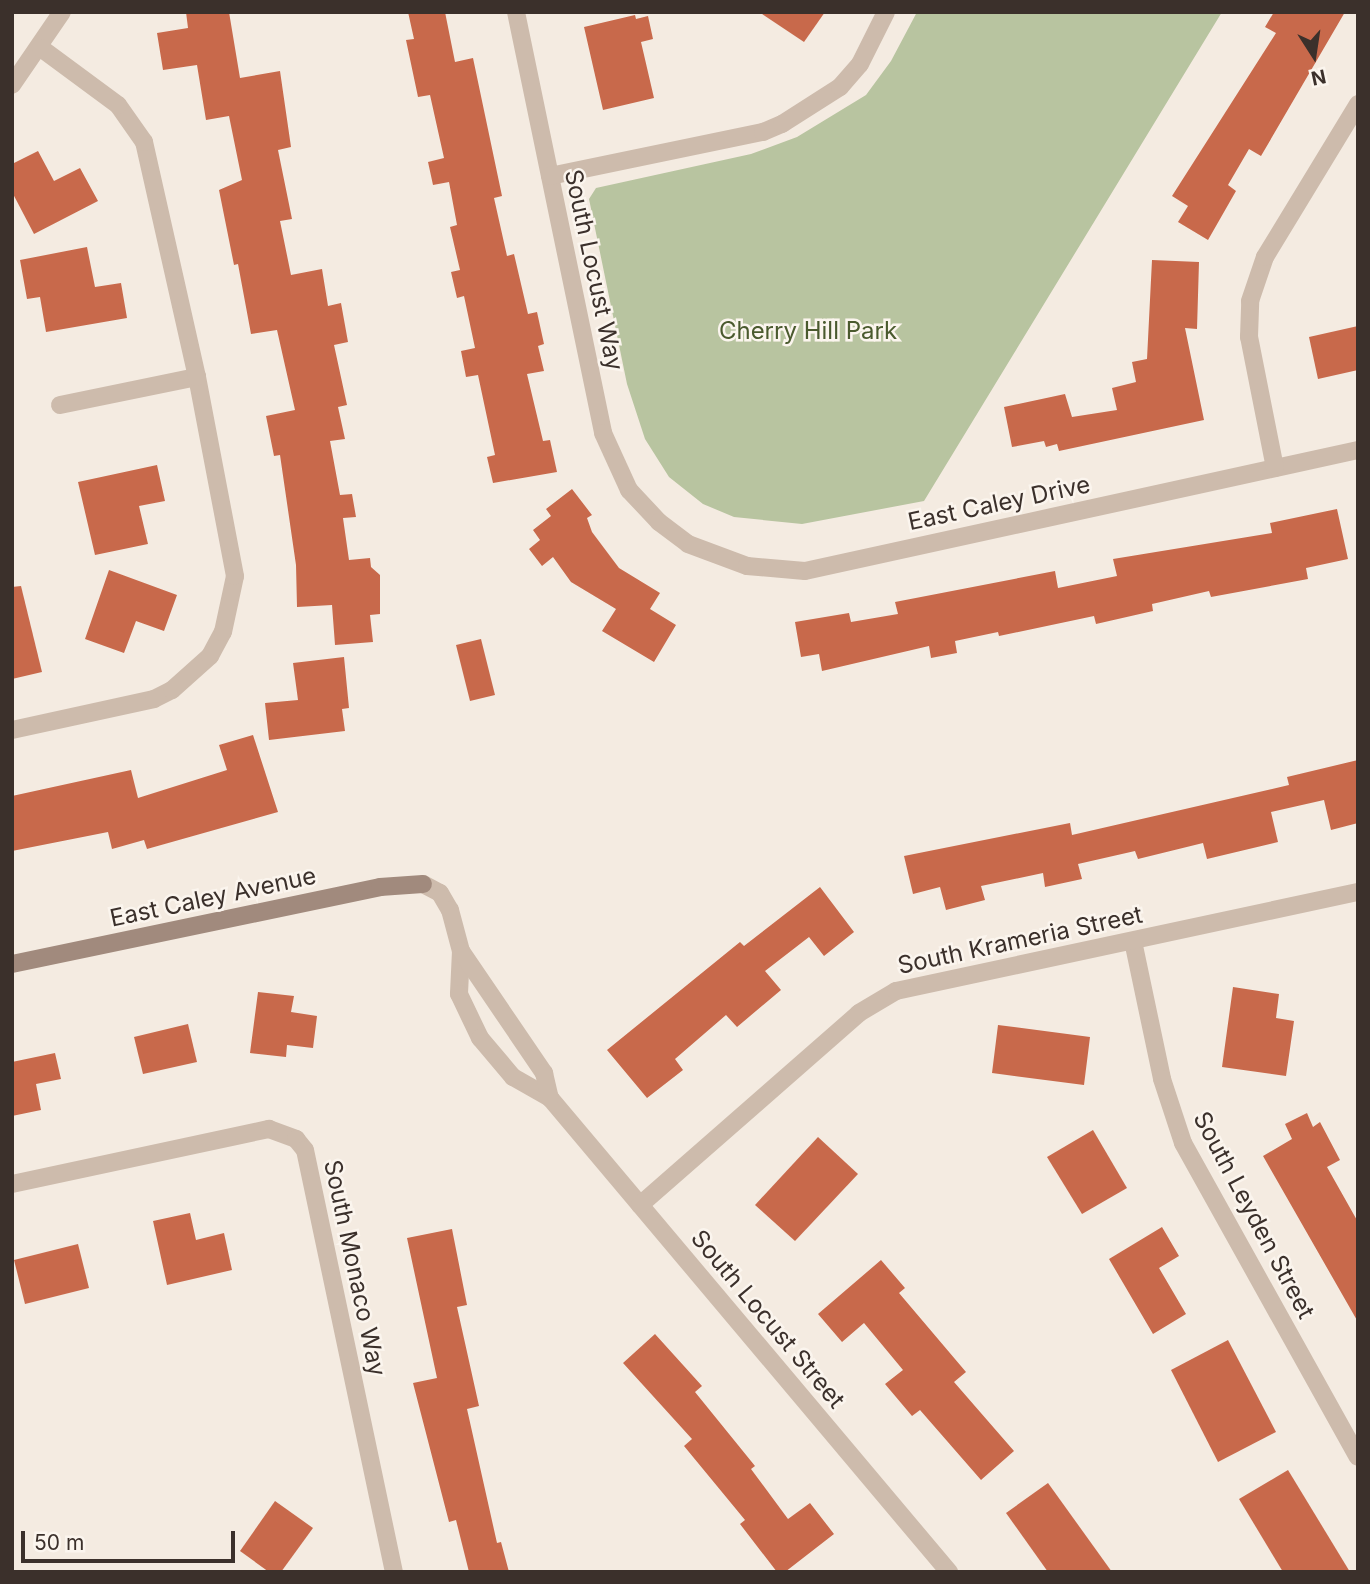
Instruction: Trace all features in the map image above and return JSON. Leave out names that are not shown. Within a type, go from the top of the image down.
[{"type":"street","points":[[12,85],[41,48],[62,12]]},
{"type":"street","name":"South Locust Way","points":[[516,12],[603,433],[629,490],[659,522]]},
{"type":"street","points":[[550,176],[763,132],[782,124],[840,87],[860,64],[886,12]]},
{"type":"street","points":[[12,730],[154,699],[192,675],[223,632],[234,576],[197,377],[144,142],[118,105],[41,48]]},
{"type":"street","points":[[1275,468],[1249,337],[1250,301],[1265,257],[1358,104]]},
{"type":"street","points":[[60,405],[197,377]]},
{"type":"street","name":"East Caley Drive","points":[[659,522],[721,560],[805,570],[1358,450]]},
{"type":"street","name":"South Locust Street","points":[[424,884],[440,893],[450,910],[461,951],[459,994],[480,1038],[513,1077],[550,1098],[949,1572]]},
{"type":"street","name":"East Caley Avenue","points":[[12,964],[380,887],[424,884]]},
{"type":"street","name":"South Krameria Street","points":[[640,1205],[876,1000],[920,983],[1133,941],[1358,892]]},
{"type":"street","name":"South Leyden Street","points":[[1133,941],[1162,1079],[1183,1143],[1358,1457]]},
{"type":"street","name":"South Locust Street","points":[[461,951],[489,987],[508,1026],[544,1073],[550,1098]]},
{"type":"street","name":"South Monaco Way","points":[[12,1184],[269,1129],[296,1139],[305,1150],[394,1572]]},
{"type":"green space","name":"Cherry Hill Park","points":[[917,12],[1222,12],[924,501],[802,524],[734,517],[703,504],[669,477],[645,439],[627,384],[589,199],[596,188],[751,154],[797,137],[866,95],[891,61]]},
{"type":"building","points":[[186,12],[229,12],[240,78],[280,71],[291,147],[278,150],[292,219],[280,221],[291,275],[322,269],[328,306],[341,303],[348,342],[334,345],[347,405],[338,407],[345,439],[330,441],[340,495],[352,494],[356,517],[343,518],[349,560],[370,558],[371,567],[380,575],[380,614],[370,615],[373,642],[335,645],[332,605],[297,607],[296,565],[280,455],[274,456],[266,416],[295,410],[277,330],[251,334],[238,264],[234,265],[219,190],[242,180],[229,116],[206,120],[197,65],[163,70],[157,33],[188,28]]},
{"type":"building","points":[[408,12],[445,12],[455,62],[473,58],[502,196],[494,198],[507,256],[514,254],[528,314],[537,312],[544,344],[538,346],[544,371],[527,374],[543,441],[550,440],[557,472],[493,483],[487,457],[495,455],[478,375],[466,377],[461,351],[475,348],[464,296],[457,298],[451,272],[460,270],[450,227],[457,225],[449,182],[433,185],[428,162],[444,158],[430,95],[418,97],[406,40],[414,39]]},
{"type":"building","points":[[759,12],[825,12],[804,42]]},
{"type":"building","points":[[1274,12],[1345,12],[1261,156],[1249,149],[1228,185],[1236,191],[1208,240],[1178,222],[1188,206],[1172,196],[1276,33],[1265,27]]},
{"type":"building","points":[[635,15],[636,19],[648,16],[653,39],[641,42],[654,98],[603,110],[584,27]]},
{"type":"building","points":[[38,151],[54,181],[80,168],[98,201],[34,234],[12,192],[12,164]]},
{"type":"building","points":[[87,247],[95,287],[121,283],[127,318],[46,332],[40,297],[27,299],[20,260]]},
{"type":"building","points":[[1152,260],[1199,262],[1197,329],[1185,328],[1204,420],[1059,451],[1057,444],[1046,447],[1044,441],[1012,447],[1004,407],[1065,394],[1072,417],[1117,410],[1112,388],[1136,382],[1132,362],[1147,359]]},
{"type":"building","points":[[1358,326],[1358,370],[1318,379],[1309,337]]},
{"type":"building","points":[[157,465],[165,501],[139,506],[148,544],[95,555],[78,482]]},
{"type":"building","points":[[572,489],[592,515],[587,518],[592,532],[619,568],[660,593],[650,609],[676,625],[654,662],[602,631],[616,609],[571,582],[553,557],[542,566],[529,549],[540,540],[533,530],[551,516],[546,509]]},
{"type":"building","points":[[1337,509],[1348,559],[1306,568],[1308,579],[1211,597],[1209,591],[1152,604],[1153,611],[1096,624],[1094,616],[999,636],[998,632],[955,641],[957,653],[931,658],[929,646],[822,671],[819,654],[801,657],[795,622],[849,613],[851,622],[898,614],[895,602],[1055,571],[1058,588],[1117,576],[1113,559],[1272,533],[1270,523]]},
{"type":"building","points":[[109,570],[177,595],[164,631],[136,621],[124,653],[85,639]]},
{"type":"building","points":[[21,586],[42,672],[12,679],[12,587]]},
{"type":"building","points":[[481,639],[495,695],[470,701],[456,645]]},
{"type":"building","points":[[344,657],[349,708],[342,709],[345,731],[269,740],[265,703],[298,700],[293,663]]},
{"type":"building","points":[[253,735],[278,812],[147,849],[144,840],[112,849],[108,832],[12,851],[12,796],[131,770],[138,798],[227,770],[219,745]]},
{"type":"building","points":[[1358,760],[1358,823],[1331,830],[1324,800],[1271,812],[1278,842],[1207,859],[1203,843],[1138,859],[1135,851],[1078,864],[1082,879],[1045,887],[1043,873],[981,886],[985,900],[946,910],[940,887],[913,894],[904,856],[1070,823],[1072,835],[1289,785],[1287,777]]},
{"type":"building","points":[[820,887],[854,932],[824,956],[809,937],[765,971],[781,990],[737,1027],[726,1015],[675,1059],[683,1070],[647,1098],[607,1050],[740,942],[744,946]]},
{"type":"building","points":[[1233,987],[1279,994],[1276,1018],[1294,1021],[1286,1076],[1222,1067]]},
{"type":"building","points":[[258,992],[294,996],[291,1012],[317,1016],[313,1048],[287,1045],[286,1057],[250,1053]]},
{"type":"building","points":[[188,1024],[197,1062],[143,1074],[134,1037]]},
{"type":"building","points":[[998,1025],[1090,1037],[1084,1085],[992,1073]]},
{"type":"building","points":[[55,1053],[61,1079],[36,1084],[41,1110],[12,1116],[12,1062]]},
{"type":"building","points":[[1307,1113],[1313,1127],[1320,1122],[1340,1160],[1327,1167],[1358,1222],[1358,1322],[1263,1156],[1292,1139],[1285,1124]]},
{"type":"building","points":[[1093,1130],[1127,1188],[1082,1214],[1047,1157]]},
{"type":"building","points":[[818,1137],[858,1174],[795,1241],[755,1205]]},
{"type":"building","points":[[190,1213],[196,1240],[224,1233],[232,1270],[167,1285],[153,1221]]},
{"type":"building","points":[[1162,1227],[1179,1256],[1159,1268],[1186,1314],[1153,1334],[1109,1259]]},
{"type":"building","points":[[452,1229],[467,1305],[457,1307],[479,1406],[467,1409],[497,1543],[501,1542],[509,1572],[469,1572],[456,1520],[449,1522],[413,1383],[437,1378],[407,1238]]},
{"type":"building","points":[[78,1244],[89,1288],[25,1304],[14,1260]]},
{"type":"building","points":[[881,1260],[905,1288],[899,1293],[966,1372],[954,1382],[1014,1451],[981,1480],[920,1410],[912,1416],[885,1384],[903,1370],[864,1323],[842,1342],[818,1314]]},
{"type":"building","points":[[655,1334],[702,1386],[695,1392],[755,1466],[751,1469],[788,1519],[810,1503],[834,1534],[785,1572],[777,1572],[740,1524],[745,1520],[684,1446],[692,1439],[623,1363]]},
{"type":"building","points":[[1228,1340],[1276,1432],[1218,1462],[1171,1370]]},
{"type":"building","points":[[1288,1470],[1350,1572],[1283,1572],[1239,1499]]},
{"type":"building","points":[[1048,1483],[1112,1572],[1048,1572],[1006,1513]]},
{"type":"building","points":[[275,1501],[313,1528],[281,1572],[269,1572],[240,1551]]}]
